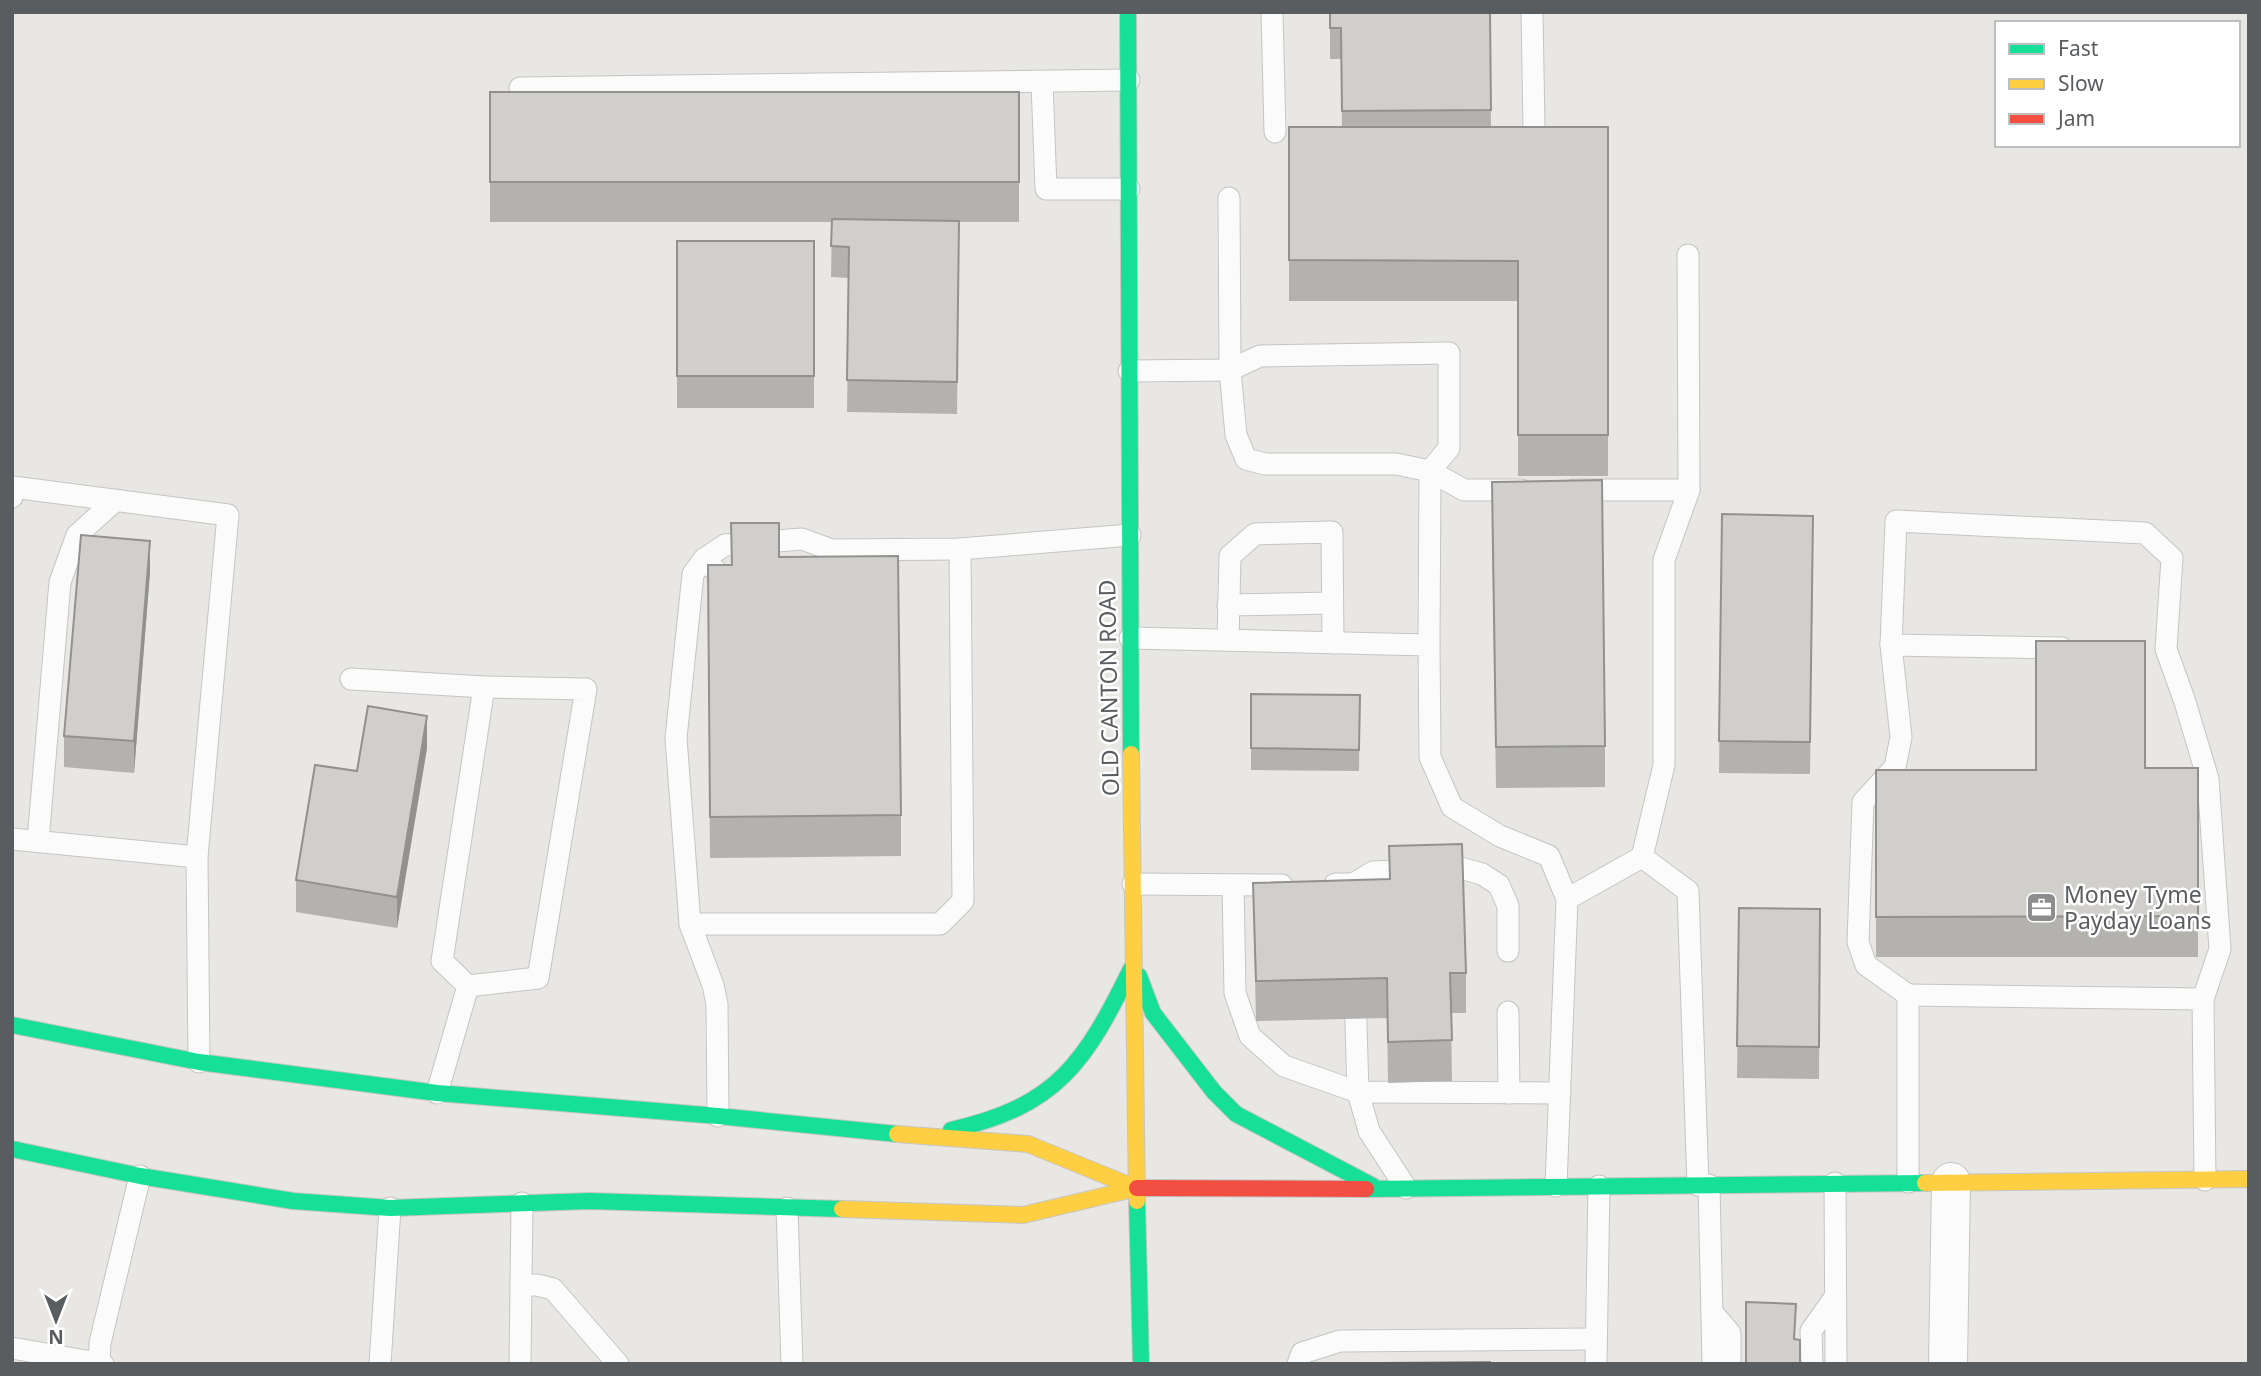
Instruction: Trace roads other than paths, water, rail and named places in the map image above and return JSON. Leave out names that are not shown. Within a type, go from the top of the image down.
[{"type":"main road","name":"OLD CANTON ROAD","points":[[1128,12],[1130,638],[1136,1188],[1141,1364]]},
{"type":"main road","points":[[922,1137],[983,1122],[1019,1109],[1047,1092],[1074,1067],[1101,1029],[1134,964]]},
{"type":"main road","points":[[1134,964],[1153,1013],[1214,1092],[1236,1114],[1378,1189]]},
{"type":"main road","points":[[12,1025],[199,1062],[437,1093],[718,1116],[922,1137],[1028,1144],[1136,1188]]},
{"type":"main road","points":[[12,1149],[140,1176],[293,1201],[390,1208],[590,1201],[1023,1215],[1136,1188],[1378,1189],[2249,1179]]},
{"type":"street","points":[[1948,1364],[1951,1182]]},
{"type":"lane","points":[[1272,12],[1275,132]]},
{"type":"lane","points":[[1532,12],[1534,129]]},
{"type":"lane","points":[[520,88],[1129,80]]},
{"type":"lane","points":[[1042,82],[1046,189],[1129,189]]},
{"type":"lane","points":[[1229,198],[1230,370],[1236,435],[1246,459],[1265,464],[1396,464],[1430,471],[1464,491],[1689,491]]},
{"type":"lane","points":[[1567,899],[1642,857],[1664,765],[1664,560],[1689,491],[1688,255]]},
{"type":"lane","points":[[1129,371],[1230,370],[1260,356],[1449,353],[1449,448],[1430,471],[1430,757],[1452,807],[1500,836],[1549,856],[1567,899],[1556,1186]]},
{"type":"lane","points":[[12,497],[13,487],[228,515],[197,857],[199,1062]]},
{"type":"lane","points":[[38,841],[60,582],[77,535],[116,500]]},
{"type":"lane","points":[[2203,999],[1908,995],[1866,965],[1858,942],[1863,802],[1895,767],[1901,737],[1891,645],[1896,521],[2145,533],[2172,558],[2159,649],[2185,702],[2208,779],[2220,950],[2203,999],[2204,1180]]},
{"type":"lane","points":[[1228,640],[1230,556],[1255,534],[1332,532],[1333,643]]},
{"type":"lane","points":[[718,1116],[717,1004],[713,985],[690,924],[676,738],[693,574],[704,559],[725,545],[802,539],[825,558],[1130,535]]},
{"type":"lane","points":[[690,924],[940,924],[963,901],[960,549]]},
{"type":"lane","points":[[704,559],[721,576],[731,576]]},
{"type":"lane","points":[[1228,605],[1332,603]]},
{"type":"lane","points":[[1130,638],[1429,645]]},
{"type":"lane","points":[[1891,645],[2083,648]]},
{"type":"lane","points":[[351,679],[484,687],[586,689],[538,978],[468,986]]},
{"type":"lane","points":[[468,986],[442,961],[484,687]]},
{"type":"lane","points":[[12,839],[197,857]]},
{"type":"lane","points":[[1642,857],[1688,891],[1713,1364]]},
{"type":"lane","points":[[1133,884],[1353,884],[1373,872],[1460,868],[1482,874],[1499,886],[1507,906],[1508,951]]},
{"type":"lane","points":[[1353,884],[1353,908]]},
{"type":"lane","points":[[1233,886],[1235,993],[1250,1036],[1284,1066],[1358,1092],[1560,1093]]},
{"type":"lane","points":[[1355,970],[1358,1092],[1369,1132],[1406,1188]]},
{"type":"lane","points":[[437,1093],[468,986]]},
{"type":"lane","points":[[1908,995],[1908,1182]]},
{"type":"lane","points":[[1508,1012],[1509,1093]]},
{"type":"lane","points":[[12,1348],[100,1363],[100,1343],[140,1176]]},
{"type":"lane","points":[[1835,1183],[1836,1364]]},
{"type":"lane","points":[[1596,1364],[1599,1186]]},
{"type":"lane","points":[[520,1364],[522,1203]]},
{"type":"lane","points":[[380,1364],[390,1208]]},
{"type":"lane","points":[[787,1208],[792,1364]]},
{"type":"lane","points":[[521,1285],[553,1289],[618,1364]]},
{"type":"lane","points":[[1812,1364],[1811,1331],[1835,1297]]},
{"type":"lane","points":[[1712,1311],[1730,1333],[1730,1364]]},
{"type":"lane","points":[[1298,1364],[1302,1353],[1340,1340],[1597,1339]]},
{"type":"place","name":"Money Tyme Payday Loans","points":[[2041,907]]}]
